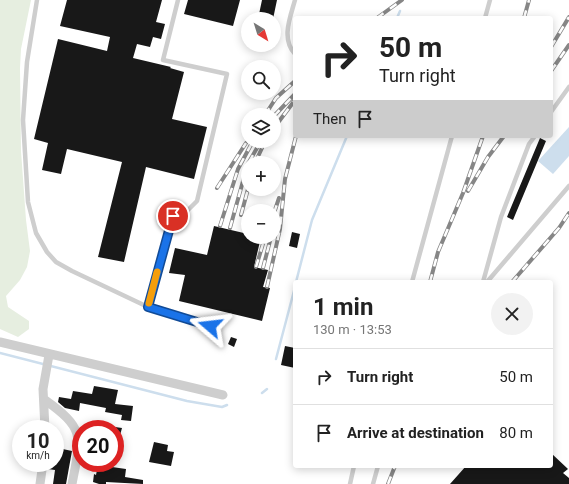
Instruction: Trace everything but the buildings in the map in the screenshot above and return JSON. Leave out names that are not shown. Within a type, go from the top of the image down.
[{"type":"street","points":[[0,342],[47,361],[223,395]]},
{"type":"street","points":[[45,420],[45,400],[43,389],[47,361]]},
{"type":"street","points":[[45,400],[67,416],[78,435],[78,450],[72,484]]},
{"type":"street","points":[[40,484],[42,472]]},
{"type":"lane","points":[[38,0],[26,70],[23,120],[28,202],[36,233],[47,252],[56,262],[148,307],[210,326]]},
{"type":"lane","points":[[148,307],[173,216],[187,212],[197,201],[227,74],[164,60],[178,0]]},
{"type":"lane","points":[[293,50],[286,34],[295,0]]},
{"type":"lane","points":[[486,16],[490,0]]},
{"type":"lane","points":[[553,109],[569,87]]},
{"type":"lane","points":[[413,280],[451,138]]},
{"type":"lane","points":[[484,280],[501,217],[534,138]]},
{"type":"lane","points":[[489,280],[569,186]]},
{"type":"lane","points":[[350,484],[354,468]]},
{"type":"lane","points":[[374,484],[378,468]]},
{"type":"shaded area","points":[[0,0],[31,0],[21,49],[20,68],[21,151],[26,220],[30,251],[27,267],[20,280],[6,296],[8,307],[29,321],[29,329],[18,337],[0,329]]},
{"type":"water","points":[[569,127],[569,156],[553,174],[538,161]]},
{"type":"waterway","points":[[398,16],[400,11]]},
{"type":"waterway","points":[[297,280],[312,220],[346,138]]},
{"type":"waterway","points":[[276,359],[293,295]]},
{"type":"waterway","points":[[0,353],[187,401],[222,407],[227,405]]},
{"type":"waterway","points":[[262,393],[267,389]]},
{"type":"railway","points":[[380,16],[402,0]]},
{"type":"railway","points":[[525,16],[529,0]]},
{"type":"railway","points":[[553,44],[569,17]]},
{"type":"railway","points":[[553,68],[569,45]]},
{"type":"railway","points":[[270,108],[276,98],[293,83]]},
{"type":"railway","points":[[281,109],[293,96]]},
{"type":"railway","points":[[281,119],[293,103]]},
{"type":"railway","points":[[267,287],[280,229],[285,179],[295,138]]},
{"type":"railway","points":[[431,280],[438,252],[463,193],[482,138]]},
{"type":"railway","points":[[468,191],[488,157],[502,138]]},
{"type":"railway","points":[[217,188],[243,148]]},
{"type":"railway","points":[[220,226],[238,169],[249,148]]},
{"type":"railway","points":[[252,156],[257,148]]},
{"type":"railway","points":[[258,156],[262,148]]},
{"type":"railway","points":[[230,228],[241,188]]},
{"type":"railway","points":[[244,204],[246,196]]},
{"type":"railway","points":[[277,204],[279,198]]},
{"type":"railway","points":[[514,280],[559,228],[569,213]]},
{"type":"railway","points":[[256,267],[263,244]]},
{"type":"railway","points":[[263,268],[269,244]]},
{"type":"railway","points":[[388,484],[394,468]]},
{"type":"slow traffic","points":[[149,303],[157,272]]},
{"type":"route","points":[[173,216],[148,307],[210,326]]}]
